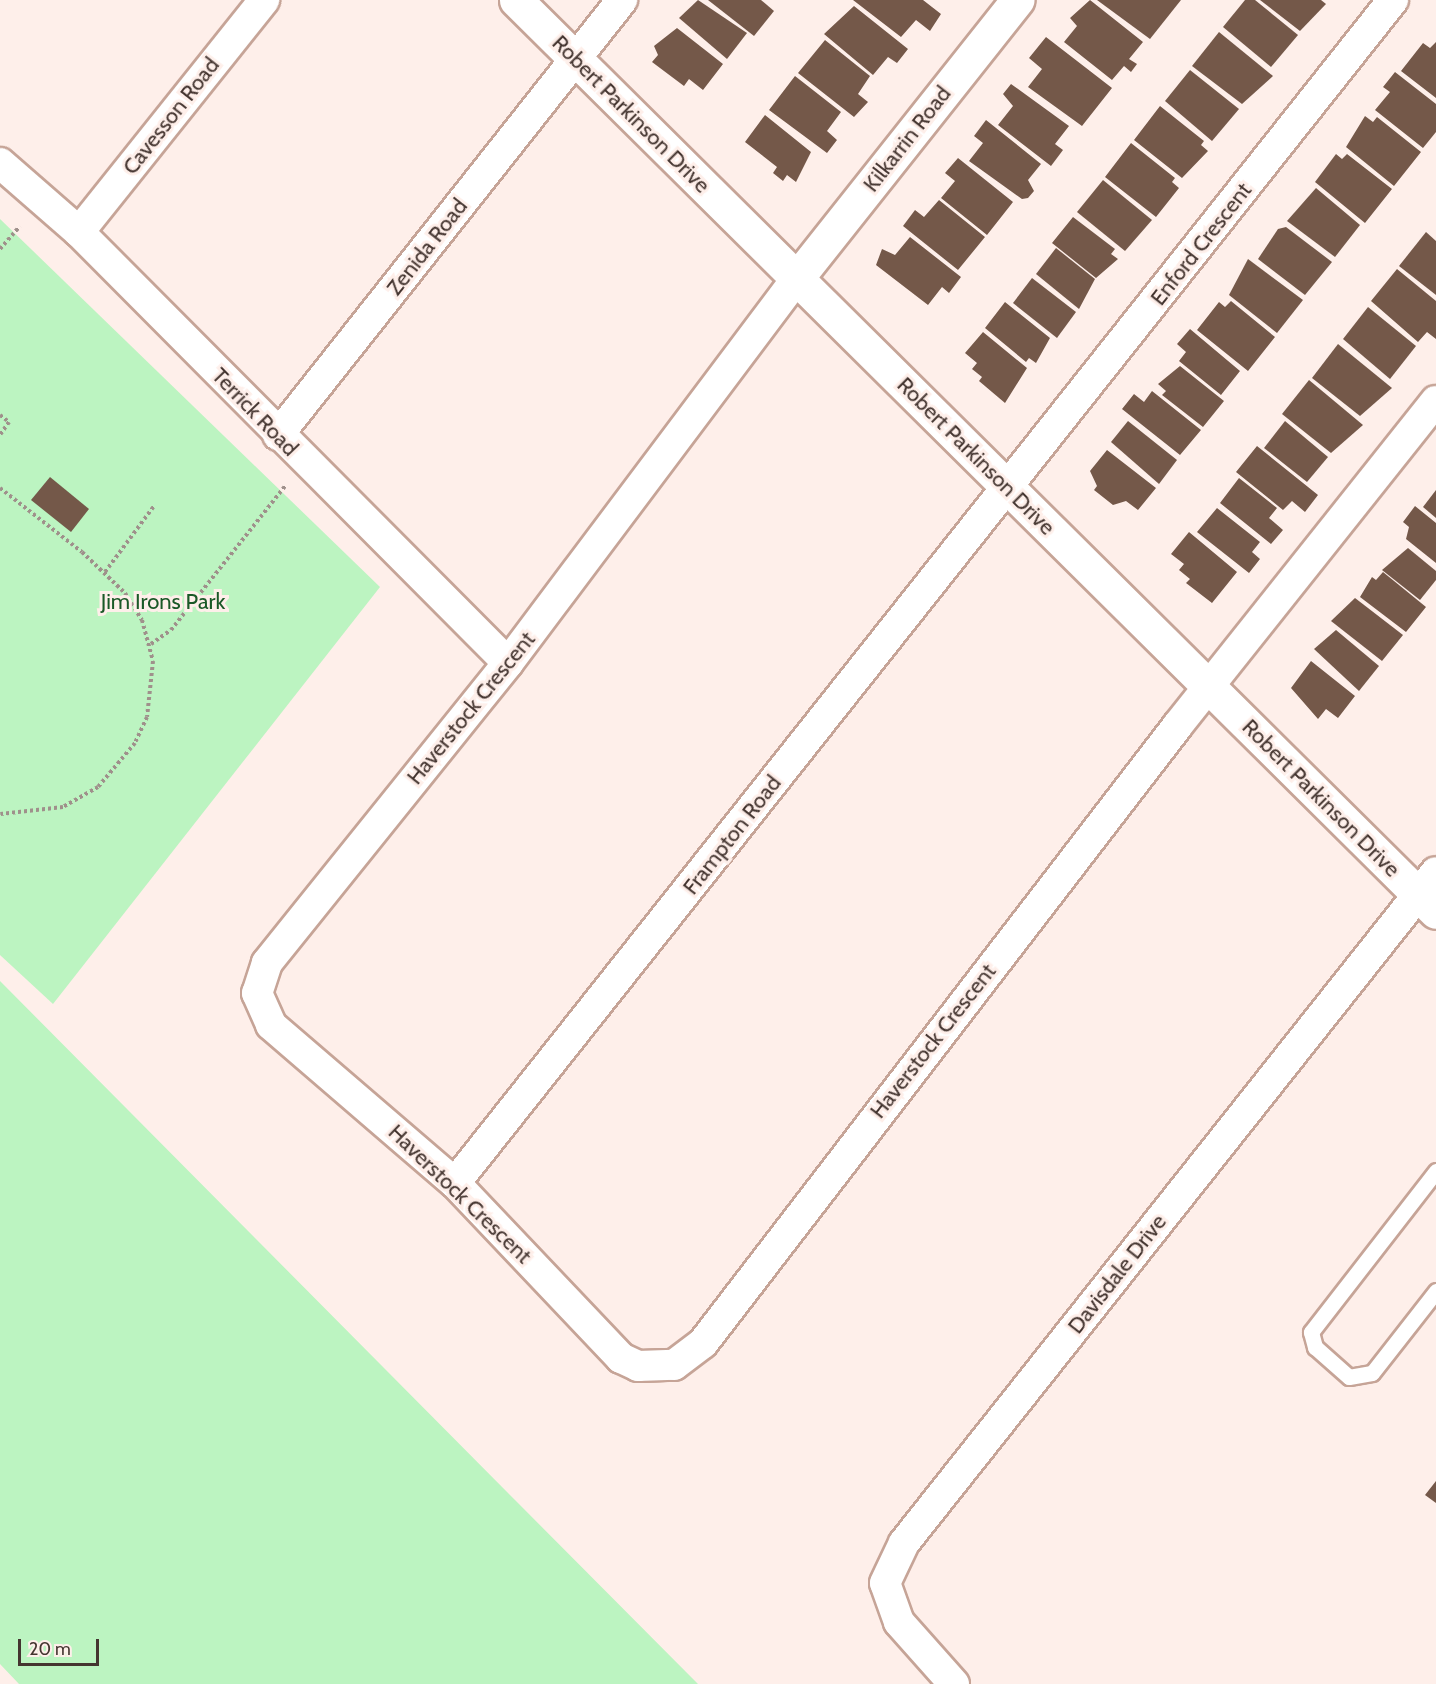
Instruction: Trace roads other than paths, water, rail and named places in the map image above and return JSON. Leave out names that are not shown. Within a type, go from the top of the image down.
[{"type":"street","name":"Cavesson Road","points":[[79,232],[264,0]]},
{"type":"street","name":"Robert Parkinson Drive","points":[[516,0],[1208,686],[1430,893]]},
{"type":"street","name":"Zenida Road","points":[[278,435],[622,0]]},
{"type":"street","name":"Kilkarrin Road","points":[[797,278],[1017,0]]},
{"type":"street","name":"Enford Crescent","points":[[1007,487],[1393,0]]},
{"type":"street","name":"Terrick Road","points":[[0,163],[79,232],[278,435],[508,663]]},
{"type":"street","name":"Haverstock Crescent","points":[[797,278],[508,663],[267,963],[257,993],[271,1025],[455,1183],[621,1358],[656,1368],[690,1356],[1208,686]]},
{"type":"street","points":[[1208,686],[1436,402]]},
{"type":"street","name":"Frampton Road","points":[[455,1183],[1007,487]]},
{"type":"street","name":"Davisdale Drive","points":[[954,1684],[899,1622],[888,1593],[885,1583],[904,1543],[1430,893]]},
{"type":"lane","points":[[1436,1171],[1311,1332],[1315,1347],[1349,1377],[1372,1373],[1436,1291]]},
{"type":"park label","name":"Jim Irons Park","points":[[163,602]]}]
